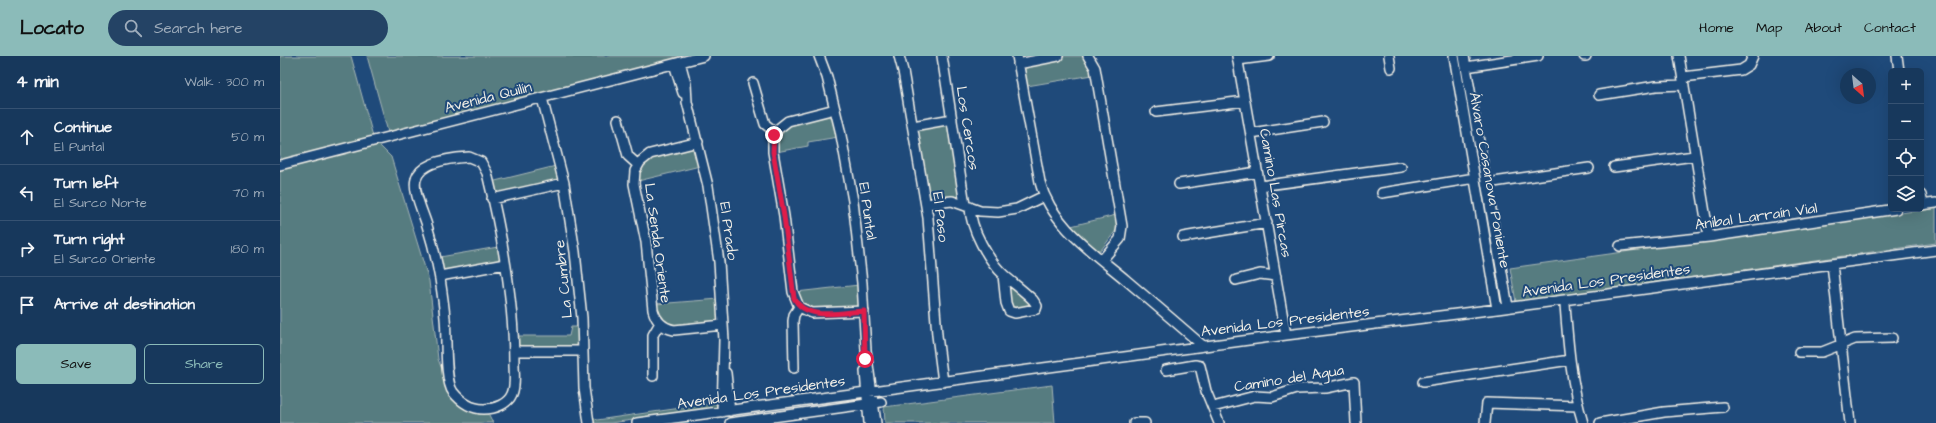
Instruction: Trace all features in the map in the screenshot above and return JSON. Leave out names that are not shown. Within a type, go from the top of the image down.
[{"type":"street","name":"Avenida Quilín","points":[[280,165],[704,56]]},
{"type":"street","name":"El Puntal","points":[[819,56],[827,77]]},
{"type":"street","name":"El Puntal","points":[[824,56],[827,77],[843,141],[855,214],[864,311],[869,391],[874,403],[876,423]]},
{"type":"street","name":"El Paso","points":[[899,56],[904,72],[926,204],[937,335],[943,382]]},
{"type":"street","name":"Los Cercos","points":[[942,56],[970,218],[977,234],[1003,275],[1033,300],[1037,306],[1036,309],[1015,313],[1009,311],[1006,303],[1003,275]]},
{"type":"street","points":[[1018,59],[1031,56]]},
{"type":"street","points":[[1018,59],[1058,56]]},
{"type":"street","points":[[1088,56],[1095,68],[1122,226],[1118,234],[1100,258]]},
{"type":"street","points":[[1238,58],[1269,56]]},
{"type":"street","points":[[1389,56],[1391,68]]},
{"type":"street","name":"Álvaro Casanova Poniente","points":[[1454,56],[1498,309]]},
{"type":"street","name":"Álvaro Casanova Poniente","points":[[1464,56],[1508,307]]},
{"type":"street","points":[[1466,67],[1538,56]]},
{"type":"street","points":[[1679,56],[1694,156],[1709,237]]},
{"type":"street","points":[[1599,95],[1741,70],[1749,65],[1753,56]]},
{"type":"street","points":[[1897,56],[1899,68]]},
{"type":"street","name":"Camino Las Pircas","points":[[1238,58],[1286,335]]},
{"type":"street","points":[[1018,59],[1038,174],[1044,196],[1063,224],[1100,258],[1203,346]]},
{"type":"street","name":"El Prado","points":[[677,63],[686,84],[687,102],[698,142],[713,216],[720,277],[724,368],[728,386],[726,411]]},
{"type":"street","points":[[753,82],[765,124],[775,132]]},
{"type":"street","name":"La Cumbre","points":[[539,99],[542,121],[550,134],[564,183],[579,280],[584,388],[589,423]]},
{"type":"street","points":[[1156,112],[1245,101]]},
{"type":"street","points":[[835,109],[788,121],[775,132],[772,143],[784,216],[792,292],[799,306],[805,311],[815,313],[864,311]]},
{"type":"street","points":[[912,126],[952,119]]},
{"type":"street","points":[[618,120],[628,156],[638,165],[650,154],[698,142]]},
{"type":"street","points":[[1251,133],[1323,122]]},
{"type":"street","points":[[1614,167],[1694,156]]},
{"type":"street","points":[[461,158],[473,158],[481,162],[486,168],[492,199],[505,264],[510,301],[514,351],[514,387],[512,395],[507,401],[495,407],[480,408],[467,404],[456,395],[448,380],[445,315],[440,276],[429,231],[416,190],[417,176],[427,167],[440,162],[461,158]]},
{"type":"street","name":"La Senda Oriente","points":[[638,165],[634,173],[634,184],[645,236],[653,310],[660,323]]},
{"type":"street","points":[[1260,186],[1401,167]]},
{"type":"street","points":[[1487,183],[1590,168]]},
{"type":"street","points":[[1179,184],[1258,172]]},
{"type":"street","points":[[1382,192],[1476,178]]},
{"type":"street","points":[[492,199],[564,183]]},
{"type":"street","points":[[926,204],[947,201],[986,212],[1004,212],[1017,209],[1044,196]]},
{"type":"street","points":[[1924,205],[1936,203]]},
{"type":"street","points":[[1480,206],[1490,204]]},
{"type":"street","name":"Aníbal Larraín Vial","points":[[1620,246],[1709,237],[1888,210]]},
{"type":"street","points":[[1183,237],[1267,223]]},
{"type":"street","name":"Avenida Los Presidentes","points":[[637,423],[1203,346],[1498,309],[1936,250]]},
{"type":"street","points":[[440,276],[505,264]]},
{"type":"street","points":[[1832,264],[1850,423]]},
{"type":"street","points":[[1236,280],[1260,274],[1276,276]]},
{"type":"street","points":[[1565,304],[1570,360],[1578,406],[1583,423]]},
{"type":"street","points":[[794,368],[793,317],[799,306]]},
{"type":"street","points":[[654,376],[653,335],[660,323],[674,330],[723,325]]},
{"type":"street","points":[[1799,352],[1822,352],[1855,339],[1892,338]]},
{"type":"street","points":[[514,351],[583,351]]},
{"type":"street","points":[[1422,382],[1570,360]]},
{"type":"street","points":[[1166,370],[1195,365],[1200,366],[1206,391],[1219,423]]},
{"type":"street","name":"Camino del Agua","points":[[1213,407],[1255,396],[1272,398],[1297,389],[1325,388],[1354,382],[1356,423]]},
{"type":"street","name":"El Puntal","points":[[869,423],[874,403]]},
{"type":"street","name":"Avenida Los Presidentes","points":[[730,423],[874,403]]},
{"type":"street","points":[[1485,423],[1487,403],[1578,406]]},
{"type":"street","points":[[1600,423],[1664,412],[1723,407]]},
{"type":"street","points":[[1134,423],[1145,423]]},
{"type":"green space","points":[[280,56],[351,56],[374,140],[391,157],[429,281],[438,359],[451,393],[467,409],[479,414],[488,413],[493,423],[280,423]]},
{"type":"green space","points":[[367,56],[688,56],[388,132]]},
{"type":"green space","points":[[1063,56],[1083,56],[1090,65],[1092,75],[1027,86],[1024,65]]},
{"type":"green space","points":[[831,115],[838,137],[808,142],[808,146],[776,152],[776,139],[785,126]]},
{"type":"green space","points":[[948,124],[959,198],[932,199],[929,196],[917,132],[920,128]]},
{"type":"green space","points":[[692,147],[694,148],[700,166],[638,181],[639,172],[643,165],[650,160],[666,153]]},
{"type":"green space","points":[[556,166],[558,177],[556,181],[497,194],[494,193],[491,182]]},
{"type":"green space","points":[[1936,208],[1936,243],[1516,302],[1510,268],[1908,212],[1924,212],[1924,210]]},
{"type":"green space","points":[[1116,215],[1117,229],[1101,250],[1097,250],[1071,226]]},
{"type":"green space","points":[[498,247],[500,258],[499,261],[447,271],[443,269],[440,257]]},
{"type":"green space","points":[[859,285],[859,307],[817,310],[802,304],[796,292]]},
{"type":"green space","points":[[1011,285],[1033,305],[1015,309],[1010,307],[1009,287]]},
{"type":"green space","points":[[719,299],[719,320],[683,326],[664,321],[657,311],[656,304]]},
{"type":"green space","points":[[571,327],[579,327],[577,347],[520,348],[518,346],[517,336],[569,336]]},
{"type":"green space","points":[[1052,385],[1055,423],[885,423],[884,407]]},
{"type":"green space","points":[[716,403],[717,409],[610,423],[591,423],[591,418],[595,418],[597,420]]},
{"type":"route","points":[[774,135],[772,143],[773,152],[784,216],[792,292],[794,298],[802,309],[812,313],[864,311],[865,359]]}]
